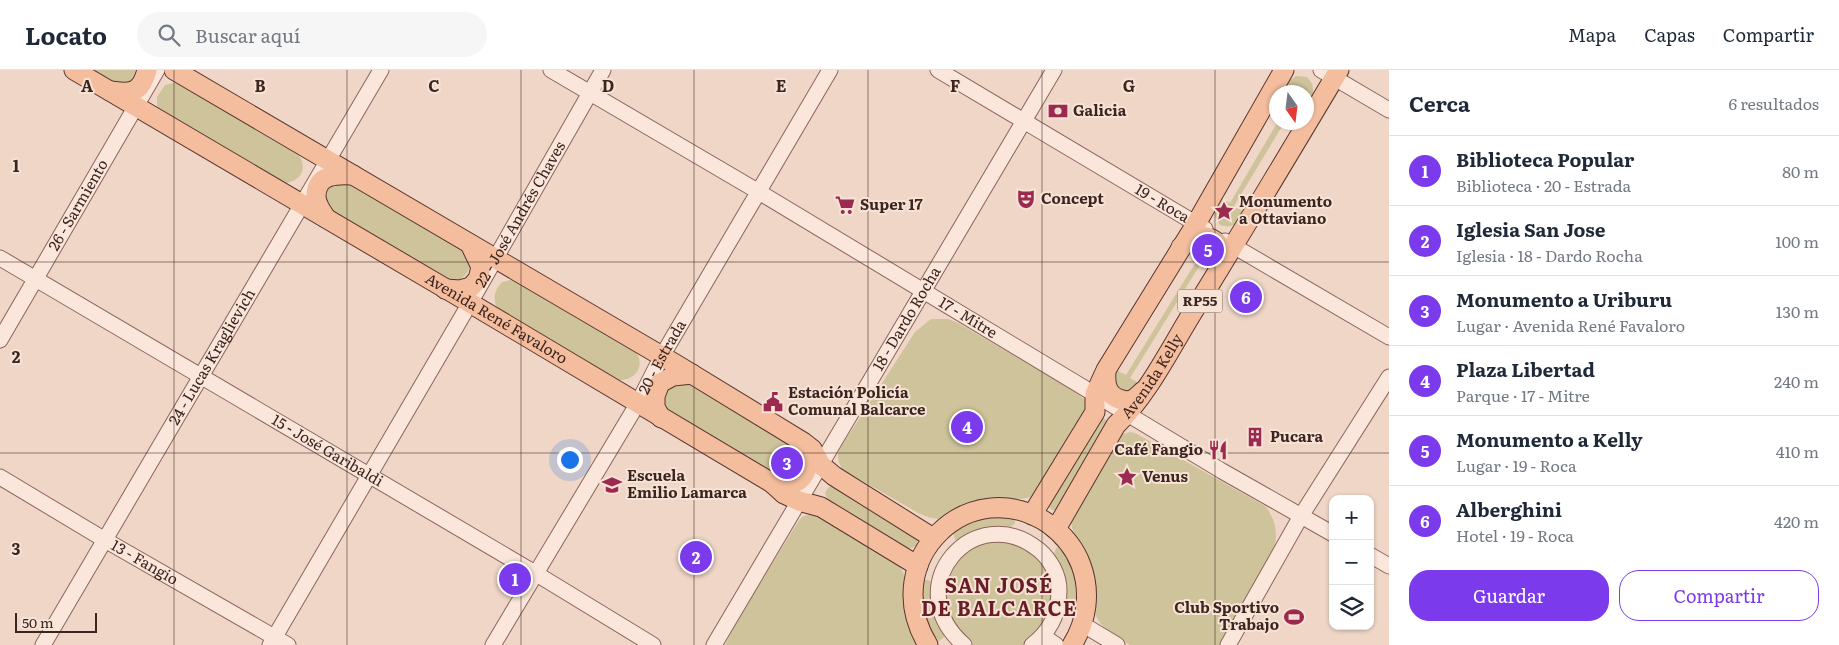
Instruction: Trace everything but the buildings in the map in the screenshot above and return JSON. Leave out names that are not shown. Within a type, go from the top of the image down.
[{"type":"main road","name":"Avenida René Favaloro","points":[[74,70],[446,288],[772,483],[784,494],[799,501],[821,507],[918,566]]},
{"type":"main road","points":[[110,92],[125,93],[136,90],[143,82],[147,70]]},
{"type":"main road","points":[[174,70],[662,356],[804,442],[812,449],[822,465],[834,476],[933,538]]},
{"type":"main road","name":"Avenida Kelly","points":[[1032,515],[1095,412],[1096,394],[1106,370],[1196,224],[1284,70]]},
{"type":"main road","name":"Avenida Kelly","points":[[1056,529],[1116,425],[1129,413],[1144,391],[1219,270],[1332,72]]},
{"type":"main road","points":[[326,218],[319,207],[316,196],[319,185],[326,176],[337,174],[354,176]]},
{"type":"main road","points":[[1181,247],[1190,239],[1201,236],[1212,239],[1220,246],[1223,257],[1219,270]]},
{"type":"main road","points":[[446,288],[460,290],[471,287],[478,279],[481,267],[470,244]]},
{"type":"main road","points":[[1106,370],[1105,381],[1107,389],[1115,398],[1125,401],[1133,400],[1144,391]]},
{"type":"main road","points":[[661,418],[655,407],[654,396],[660,383],[673,376],[692,374]]},
{"type":"main road","points":[[772,483],[782,486],[790,485],[796,483],[804,476],[808,461],[804,442]]},
{"type":"main road","points":[[928,645],[920,632],[914,615],[912,596],[914,578],[918,566],[933,538],[955,521],[981,511],[1007,509],[1032,515],[1056,529],[1069,542],[1078,558],[1085,574],[1086,610],[1072,645]]},
{"type":"street","name":"26 - Sarmiento","points":[[0,340],[157,70]]},
{"type":"street","name":"24 - Lucas Kraglievich","points":[[43,645],[381,70]]},
{"type":"street","name":"17 - Mitre","points":[[551,70],[1329,532]]},
{"type":"street","name":"22 - José Andrés Chaves","points":[[273,641],[603,70]]},
{"type":"street","name":"20 - Estrada","points":[[493,645],[638,403],[662,356],[830,70]]},
{"type":"street","name":"19 - Roca","points":[[938,70],[1389,337]]},
{"type":"street","name":"18 - Dardo Rocha","points":[[714,645],[1054,70]]},
{"type":"street","points":[[1332,72],[1389,110]]},
{"type":"street","name":"15 - José Garibaldi","points":[[0,258],[535,573],[653,645]]},
{"type":"street","points":[[1228,645],[1301,516],[1389,377]]},
{"type":"street","name":"13 - Fangio","points":[[0,477],[273,641],[288,645]]},
{"type":"street","name":"Avenida Kelly","points":[[1041,552],[1056,529]]},
{"type":"street","points":[[957,643],[943,619],[938,601],[939,582],[943,569],[962,546],[978,538],[995,534],[1012,535],[1029,542],[1041,552],[1054,568],[1059,585],[1059,602],[1055,619],[1037,641],[1056,645]]},
{"type":"street","points":[[933,538],[955,553]]},
{"type":"street","points":[[1374,557],[1389,566]]},
{"type":"street","points":[[1082,624],[1117,645]]},
{"type":"shaded area","points":[[89,70],[136,70],[133,78],[128,83],[122,84],[108,81]]},
{"type":"shaded area","points":[[1296,76],[1307,77],[1312,85],[1284,85]]},
{"type":"shaded area","points":[[178,82],[296,151],[302,164],[300,175],[292,181],[278,183],[161,114],[157,105],[157,97],[165,85]]},
{"type":"shaded area","points":[[1273,130],[1280,130],[1234,206],[1246,213],[1232,226],[1220,225],[1214,211],[1218,197],[1230,203]]},
{"type":"shaded area","points":[[346,180],[464,249],[471,263],[465,275],[455,281],[446,281],[329,212],[325,194],[333,182]]},
{"type":"shaded area","points":[[1212,239],[1215,267],[1203,260],[1130,378],[1142,385],[1121,399],[1110,375],[1114,369],[1126,375],[1199,257],[1187,250]]},
{"type":"shaded area","points":[[515,279],[633,348],[639,360],[638,371],[629,378],[615,380],[498,311],[495,303],[495,292],[502,282]]},
{"type":"shaded area","points":[[931,319],[948,319],[958,323],[1072,390],[1087,401],[1089,409],[1037,495],[1025,498],[987,501],[940,519],[920,514],[842,469],[838,458],[841,447],[915,332]]},
{"type":"shaded area","points":[[683,380],[801,450],[802,466],[786,480],[666,413],[662,404],[665,388]]},
{"type":"shaded area","points":[[1102,417],[1108,422],[1058,511],[1052,510],[1048,506]]},
{"type":"shaded area","points":[[1131,432],[1265,506],[1272,516],[1276,533],[1274,551],[1220,645],[1130,645],[1109,632],[1100,623],[1095,614],[1081,546],[1072,528],[1071,520],[1118,438],[1123,434]]},
{"type":"shaded area","points":[[833,485],[917,537],[917,545],[907,548],[828,500],[825,493]]},
{"type":"shaded area","points":[[818,514],[892,560],[901,568],[905,577],[919,645],[725,645],[737,621],[796,525],[802,517]]},
{"type":"shaded area","points":[[979,516],[1015,518],[1015,523],[1009,529],[960,542],[955,539],[953,532]]},
{"type":"shaded area","points":[[993,540],[1011,542],[1042,560],[1051,576],[1052,612],[1031,641],[1023,645],[974,645],[962,638],[944,606],[949,570],[960,556],[976,545]]},
{"type":"shaded area","points":[[1062,546],[1078,573],[1078,607],[1076,608],[1071,608],[1065,604],[1054,556],[1056,548]]},
{"type":"shaded area","points":[[923,580],[933,583],[945,632],[944,637],[938,642],[930,640],[919,584]]},
{"type":"place","name":"Galicia","points":[[1058,111]]},
{"type":"place","name":"Concept","points":[[1026,199]]},
{"type":"place","name":"Super 17","points":[[845,205]]},
{"type":"place","name":"Monumento a Ottaviano","points":[[1224,211]]},
{"type":"place","name":"Monumento a Kelly","points":[[1208,250]]},
{"type":"place","name":"Alberghini","points":[[1246,297]]},
{"type":"place","name":"Estación Policía Comunal Balcarce","points":[[773,402]]},
{"type":"place","name":"Plaza Libertad","points":[[967,427]]},
{"type":"place","name":"Pucara","points":[[1255,437]]},
{"type":"place","name":"Café Fangio","points":[[1218,450]]},
{"type":"place","name":"Monumento a Uriburu","points":[[787,463]]},
{"type":"place","name":"Venus","points":[[1127,477]]},
{"type":"place","name":"Escuela Emilio Lamarca","points":[[612,485]]},
{"type":"place","name":"Iglesia San Jose","points":[[696,557]]},
{"type":"place","name":"Biblioteca Popular","points":[[515,579]]},
{"type":"place","name":"Club Sportivo Trabajo","points":[[1294,617]]},
{"type":"district","name":"SAN JOSÉ DE BALCARCE","points":[[999,598]]}]
